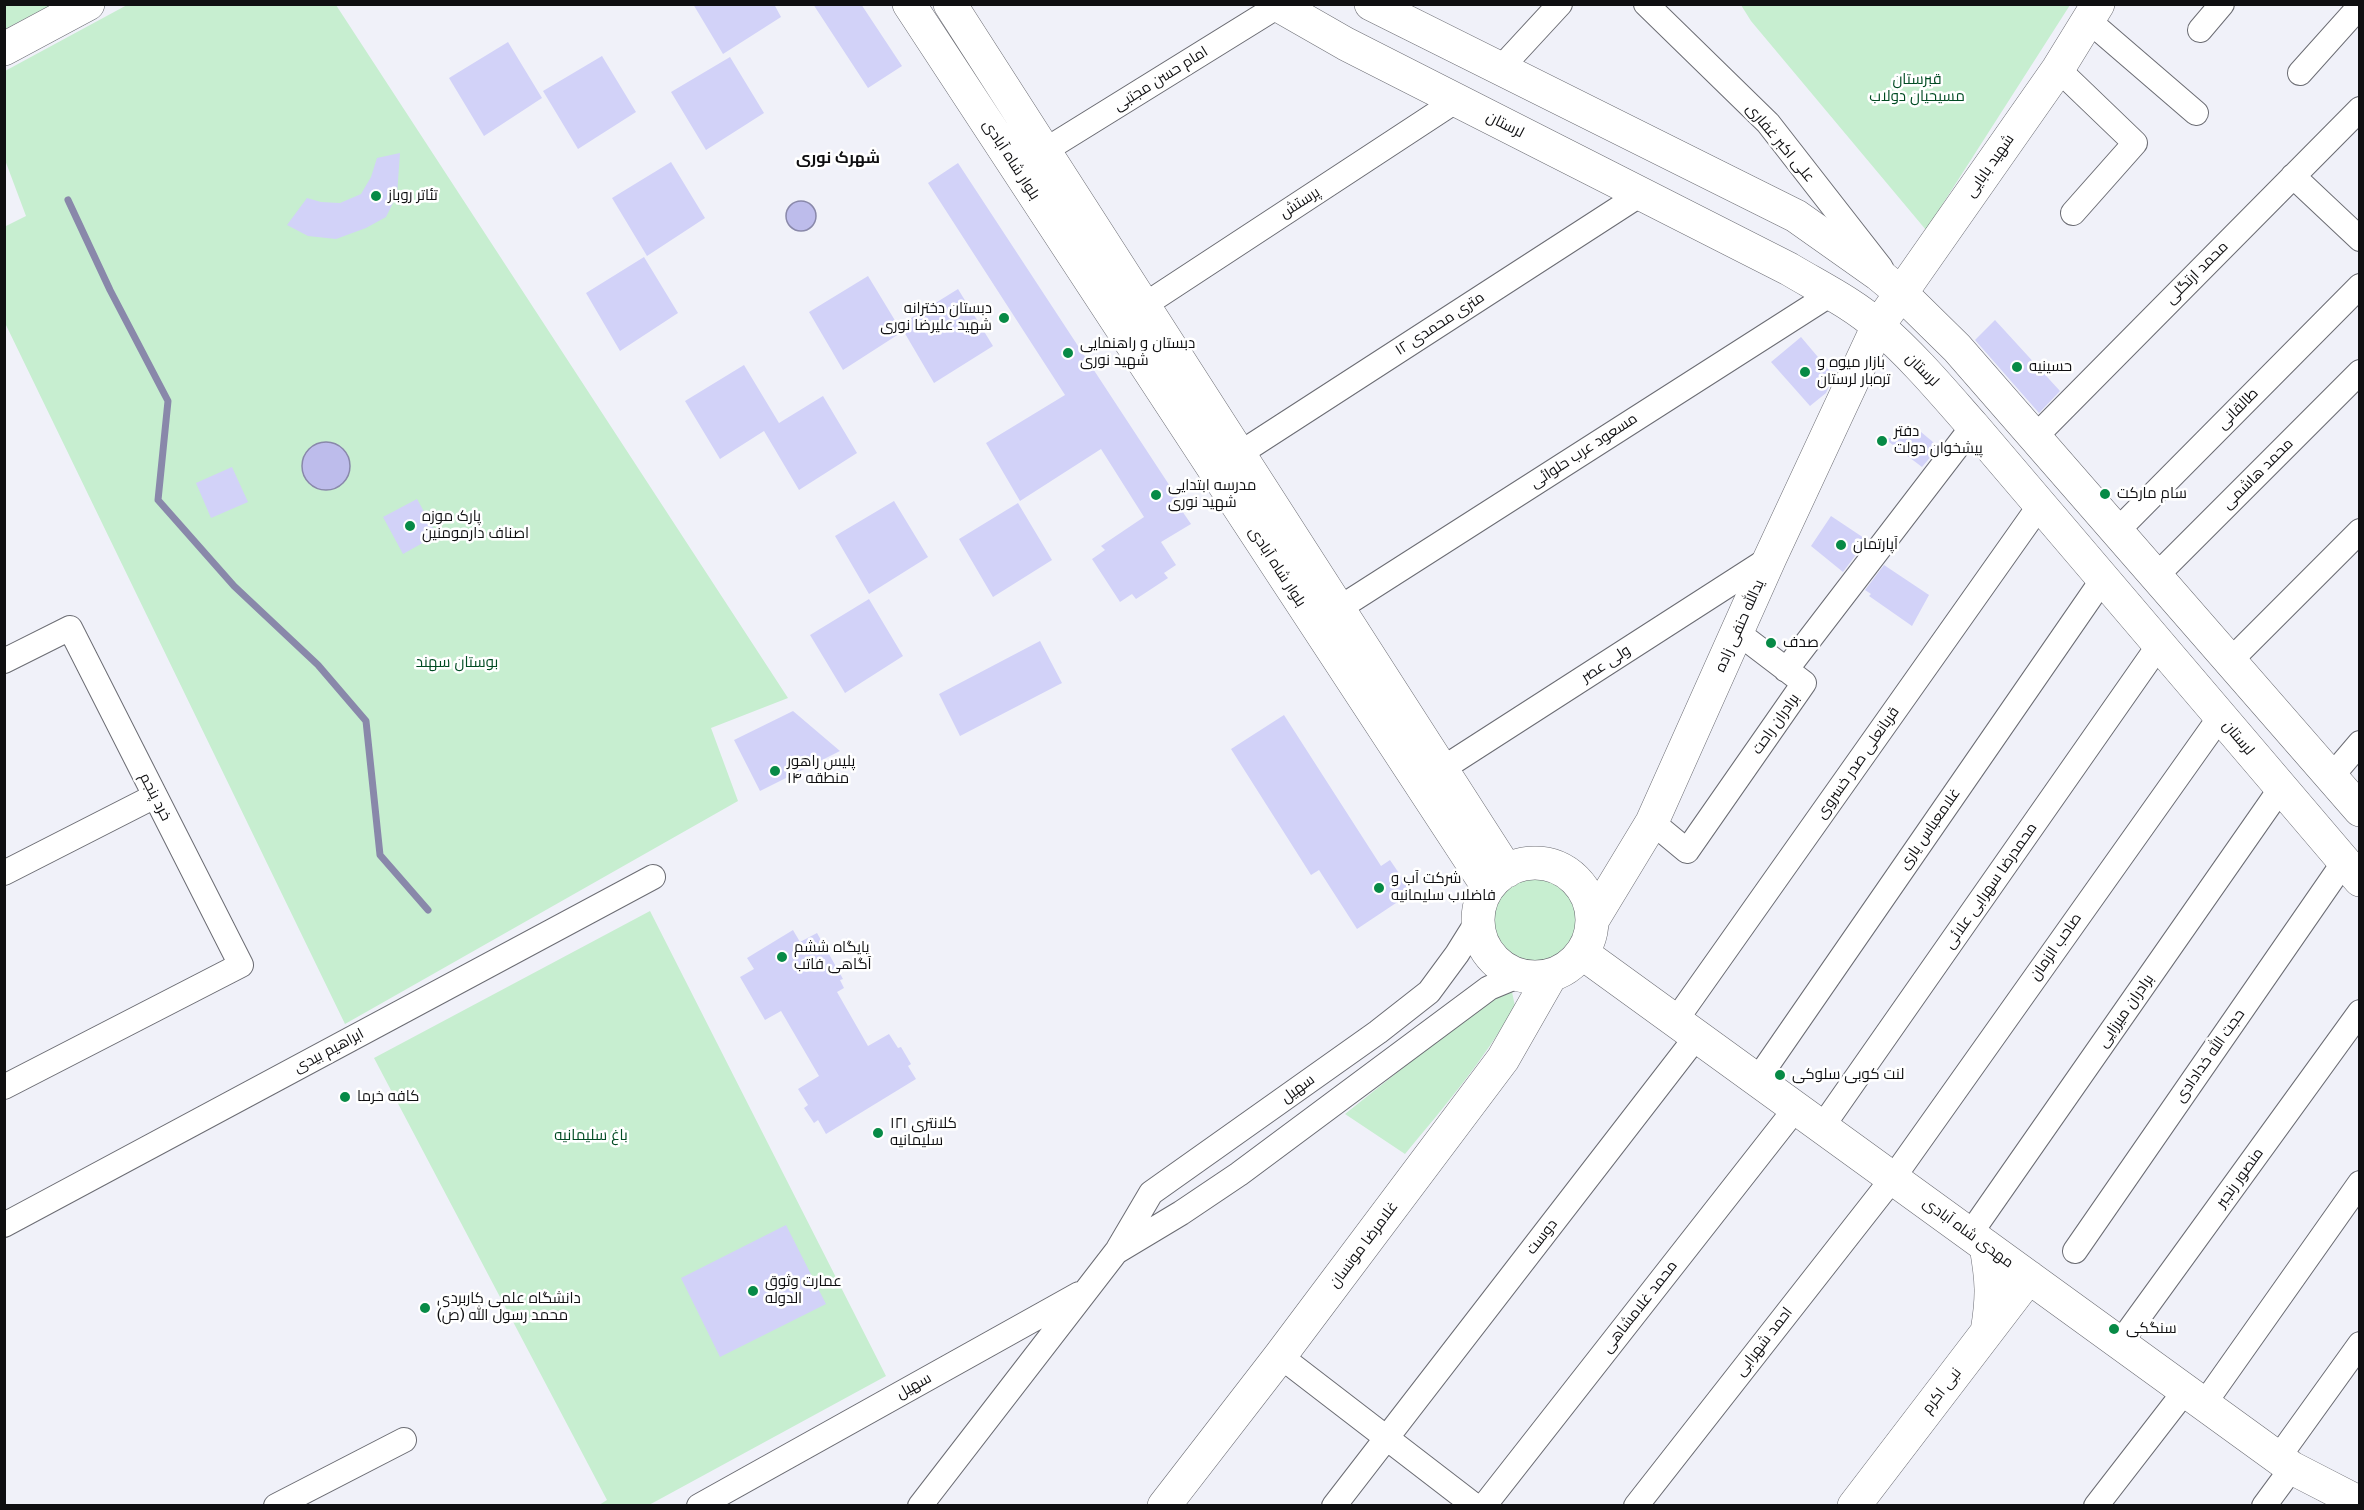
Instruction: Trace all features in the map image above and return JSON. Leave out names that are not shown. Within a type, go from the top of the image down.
[{"type":"street","points":[[4,49],[88,4]]},
{"type":"street","name":"بلوار شاه آبادی","points":[[909,4],[1497,879]]},
{"type":"street","name":"بلوار شاه آبادی","points":[[950,4],[1442,769],[1497,879]]},
{"type":"street","points":[[1371,4],[1796,216],[1878,274],[1901,293],[1957,348],[2360,810]]},
{"type":"street","points":[[1500,69],[1560,4]]},
{"type":"street","name":"علی اکبر غفاری","points":[[1646,4],[1768,123],[1901,293]]},
{"type":"street","points":[[2199,30],[2222,4]]},
{"type":"street","name":"امام حسن مجتبی","points":[[1044,151],[1277,5]]},
{"type":"street","name":"لرستان","points":[[1277,5],[1457,100],[1789,269],[1854,308],[1878,326],[1936,384],[1973,426],[2355,874]]},
{"type":"street","points":[[2300,73],[2360,6]]},
{"type":"street","points":[[2093,12],[2196,112]]},
{"type":"street","name":"شهید بابایی","points":[[1878,326],[2058,69],[2093,12]]},
{"type":"street","points":[[2058,69],[2135,142],[2073,213]]},
{"type":"street","name":"پرستش","points":[[1143,306],[1457,100]]},
{"type":"street","name":"محمد ارتگلی","points":[[2035,437],[2360,109]]},
{"type":"street","points":[[2293,176],[2360,239]]},
{"type":"street","name":"۱۲ متری محمدی","points":[[1239,454],[1641,194]]},
{"type":"street","name":"طالقانی","points":[[2117,531],[2360,286]]},
{"type":"street","name":"مسعود عرب حلوائی","points":[[1338,609],[1831,294]]},
{"type":"street","name":"یدالله حنفی زاده","points":[[1592,921],[1652,822],[1770,558],[1878,326]]},
{"type":"street","name":"محمد هاشمی","points":[[2156,576],[2360,372]]},
{"type":"street","name":"برادران راحت","points":[[1652,822],[1687,851],[1804,683],[1786,670],[1973,426]]},
{"type":"street","name":"قربانعلی صدر خسروی","points":[[1686,1028],[2040,505]]},
{"type":"street","points":[[2230,661],[2360,531]]},
{"type":"street","name":"ولی عصر","points":[[1442,769],[1770,558]]},
{"type":"street","name":"غلامعباس یاری","points":[[1757,1080],[2103,579]]},
{"type":"street","name":"خرد پنجم","points":[[4,661],[70,628],[241,965],[4,1088]]},
{"type":"street","points":[[1737,632],[1786,670]]},
{"type":"street","name":"محمدرضا سهرابی علائی","points":[[1822,1127],[2159,645]]},
{"type":"street","name":"صاحب الزمان","points":[[1893,1178],[2220,717]]},
{"type":"street","points":[[2331,777],[2360,743]]},
{"type":"street","name":"برادران میرزایی","points":[[1978,1240],[2281,788]]},
{"type":"street","points":[[4,873],[155,796]]},
{"type":"street","points":[[1535,863],[1553,866],[1569,874],[1586,895],[1592,921],[1590,937],[1582,953],[1569,967],[1551,975],[1535,978],[1518,976],[1502,968],[1489,956],[1481,940],[1477,922],[1480,904],[1497,879],[1517,866],[1535,863]]},
{"type":"street","name":"حجت الله خدادادی","points":[[2075,1251],[2355,874]]},
{"type":"street","name":"ابراهیم بیدی","points":[[4,1225],[652,877]]},
{"type":"street","name":"سهیل","points":[[699,1506],[1089,1288],[1116,1252],[1151,1193],[1369,1039],[1429,992],[1477,922]]},
{"type":"street","name":"مهدی شاه آبادی","points":[[1582,953],[2285,1463],[2360,1503]]},
{"type":"street","name":"غلامرضا مونسان","points":[[1164,1506],[1503,1059],[1551,975]]},
{"type":"street","name":"سهیل","points":[[1116,1252],[1181,1213],[1239,1174],[1489,988],[1518,976]]},
{"type":"street","name":"منصور رنجبر","points":[[2120,1343],[2360,1012]]},
{"type":"street","name":"دوست","points":[[1334,1506],[1387,1438],[1686,1028]]},
{"type":"street","name":"محمد غلامشاهی","points":[[1484,1506],[1796,1108]]},
{"type":"street","name":"احمد شهرابی","points":[[1636,1506],[1893,1178]]},
{"type":"street","points":[[2096,1506],[2195,1397],[2360,1183]]},
{"type":"street","points":[[1978,1240],[1992,1289],[1987,1332]]},
{"type":"street","name":"نبی اکرم","points":[[1854,1506],[1987,1332],[2039,1284]]},
{"type":"street","name":"نبی اکرم","points":[[1881,1506],[2039,1284]]},
{"type":"street","points":[[920,1506],[1089,1288]]},
{"type":"street","points":[[2264,1506],[2285,1463],[2360,1344]]},
{"type":"street","points":[[1280,1356],[1387,1438],[1459,1501]]},
{"type":"street","points":[[276,1506],[404,1440]]},
{"type":"green space","points":[[5,4],[51,4],[51,5],[5,29]]},
{"type":"green space","name":"بوستان سهند","points":[[127,5],[336,5],[788,698],[711,728],[738,801],[345,1024],[5,323],[4,227],[26,216],[5,160],[5,71]]},
{"type":"green space","name":"قبرستان مسیحیان دولاب","points":[[1741,5],[2070,5],[1926,230],[1751,21]]},
{"type":"green space","points":[[1534,877],[1551,881],[1565,890],[1574,904],[1578,921],[1574,938],[1565,952],[1551,961],[1534,965],[1517,961],[1503,952],[1494,938],[1490,921],[1494,904],[1503,890],[1517,881]]},
{"type":"green space","name":"باغ سلیمانیه","points":[[650,911],[886,1376],[649,1505],[599,1505],[607,1500],[374,1058]]},
{"type":"green space","points":[[1512,992],[1515,1006],[1503,1026],[1463,1083],[1405,1154],[1345,1114],[1493,996]]},
{"type":"water","points":[[801,201],[811,206],[816,216],[811,226],[801,231],[791,226],[786,216],[791,206]]},
{"type":"water","points":[[321,442],[331,442],[343,449],[350,461],[350,471],[343,483],[331,490],[321,490],[306,479],[302,471],[302,461],[313,446]]},
{"type":"building","points":[[693,4],[774,4],[781,17],[723,54]]},
{"type":"building","points":[[813,4],[861,4],[902,66],[868,88]]},
{"type":"building","points":[[508,42],[542,98],[484,136],[449,78]]},
{"type":"building","points":[[602,56],[636,112],[578,149],[543,91]]},
{"type":"building","points":[[730,57],[764,113],[706,150],[671,92]]},
{"type":"building","name":"تئاتر روباز","points":[[400,153],[397,195],[386,217],[366,228],[336,239],[308,236],[287,225],[307,198],[321,202],[340,203],[361,194],[371,177],[377,158]]},
{"type":"building","points":[[671,162],[705,218],[647,256],[612,198]]},
{"type":"building","points":[[958,163],[1183,506],[1180,508],[1191,524],[1161,542],[1176,565],[1164,573],[1168,578],[1136,599],[1132,594],[1120,602],[1092,559],[1105,550],[1101,546],[1144,517],[1101,449],[1020,501],[986,443],[1065,395],[928,183]]},
{"type":"building","points":[[644,257],[678,313],[620,351],[586,293]]},
{"type":"building","points":[[868,276],[902,332],[843,370],[809,312]]},
{"type":"building","points":[[958,289],[993,346],[934,383],[900,325]]},
{"type":"building","name":"حسینیه","points":[[1995,320],[2060,391],[2039,413],[1975,340]]},
{"type":"building","name":"بازار میوه و تره‌بار لرستان","points":[[1801,337],[1834,376],[1826,393],[1810,406],[1771,362]]},
{"type":"building","points":[[744,365],[779,423],[823,396],[857,453],[799,490],[764,431],[720,459],[685,401]]},
{"type":"building","points":[[1921,432],[1939,447],[1922,467],[1885,439]]},
{"type":"building","points":[[232,467],[248,502],[211,518],[196,483]]},
{"type":"building","name":"پارک موزه اصناف دارمومنین","points":[[417,499],[437,535],[403,554],[383,517]]},
{"type":"building","points":[[894,501],[928,557],[869,594],[835,536]]},
{"type":"building","points":[[1018,503],[1052,560],[993,597],[959,539]]},
{"type":"building","name":"آپارتمان","points":[[1831,516],[1867,540],[1843,572],[1811,546]]},
{"type":"building","points":[[1884,565],[1929,595],[1912,626],[1869,596],[1871,594],[1865,590]]},
{"type":"building","points":[[869,599],[903,656],[845,693],[810,635]]},
{"type":"building","points":[[1040,641],[1062,683],[960,736],[939,694]]},
{"type":"building","name":"پلیس راهور منطقه ۱۴","points":[[793,711],[840,751],[760,791],[734,740]]},
{"type":"building","points":[[1284,715],[1381,866],[1390,860],[1409,888],[1396,897],[1399,901],[1357,929],[1319,870],[1311,875],[1231,749]]},
{"type":"building","points":[[793,930],[800,942],[817,933],[843,979],[840,980],[844,988],[837,992],[868,1046],[889,1034],[898,1048],[901,1047],[911,1064],[908,1066],[916,1079],[826,1134],[818,1120],[814,1123],[804,1108],[808,1105],[798,1089],[819,1076],[781,1011],[765,1020],[740,977],[754,969],[747,958]]},
{"type":"building","name":"عمارت وثوق الدوله","points":[[786,1225],[826,1304],[720,1357],[681,1278]]},
{"type":"waterway","points":[[68,200],[110,290],[168,401],[158,500],[234,586],[318,665],[366,721],[380,855],[428,910]]},
{"type":"place","name":"تئاتر روباز","points":[[376,196]]},
{"type":"place","name":"دبستان دخترانه شهید علیرضا نوری","points":[[1004,318]]},
{"type":"place","name":"دبستان و راهنمایی شهید نوری","points":[[1068,353]]},
{"type":"place","name":"حسینیه","points":[[2017,367]]},
{"type":"place","name":"بازار میوه و تره‌بار لرستان","points":[[1805,372]]},
{"type":"place","name":"دفتر پیشخوان دولت","points":[[1882,441]]},
{"type":"place","name":"سام مارکت","points":[[2105,494]]},
{"type":"place","name":"مدرسه ابتدایی شهید نوری","points":[[1156,495]]},
{"type":"place","name":"پارک موزه اصناف دارمومنین","points":[[410,526]]},
{"type":"place","name":"آپارتمان","points":[[1841,545]]},
{"type":"place","name":"صدف","points":[[1771,643]]},
{"type":"place","name":"پلیس راهور منطقه ۱۴","points":[[775,771]]},
{"type":"place","name":"شرکت آب و فاضلاب سلیمانیه","points":[[1379,888]]},
{"type":"place","name":"پایگاه ششم آگاهی فاتب","points":[[782,957]]},
{"type":"place","name":"لنت کوبی سلوکی","points":[[1780,1075]]},
{"type":"place","name":"کافه خرما","points":[[345,1097]]},
{"type":"place","name":"كلانتری ١٢١ سلیمانیه","points":[[878,1133]]},
{"type":"place","name":"عمارت وثوق الدوله","points":[[753,1291]]},
{"type":"place","name":"دانشگاه علمی کاربردی محمد رسول الله (ص)","points":[[425,1308]]},
{"type":"place","name":"سنگکی","points":[[2114,1329]]},
{"type":"district","name":"شهرک نوری","points":[[838,159]]}]
